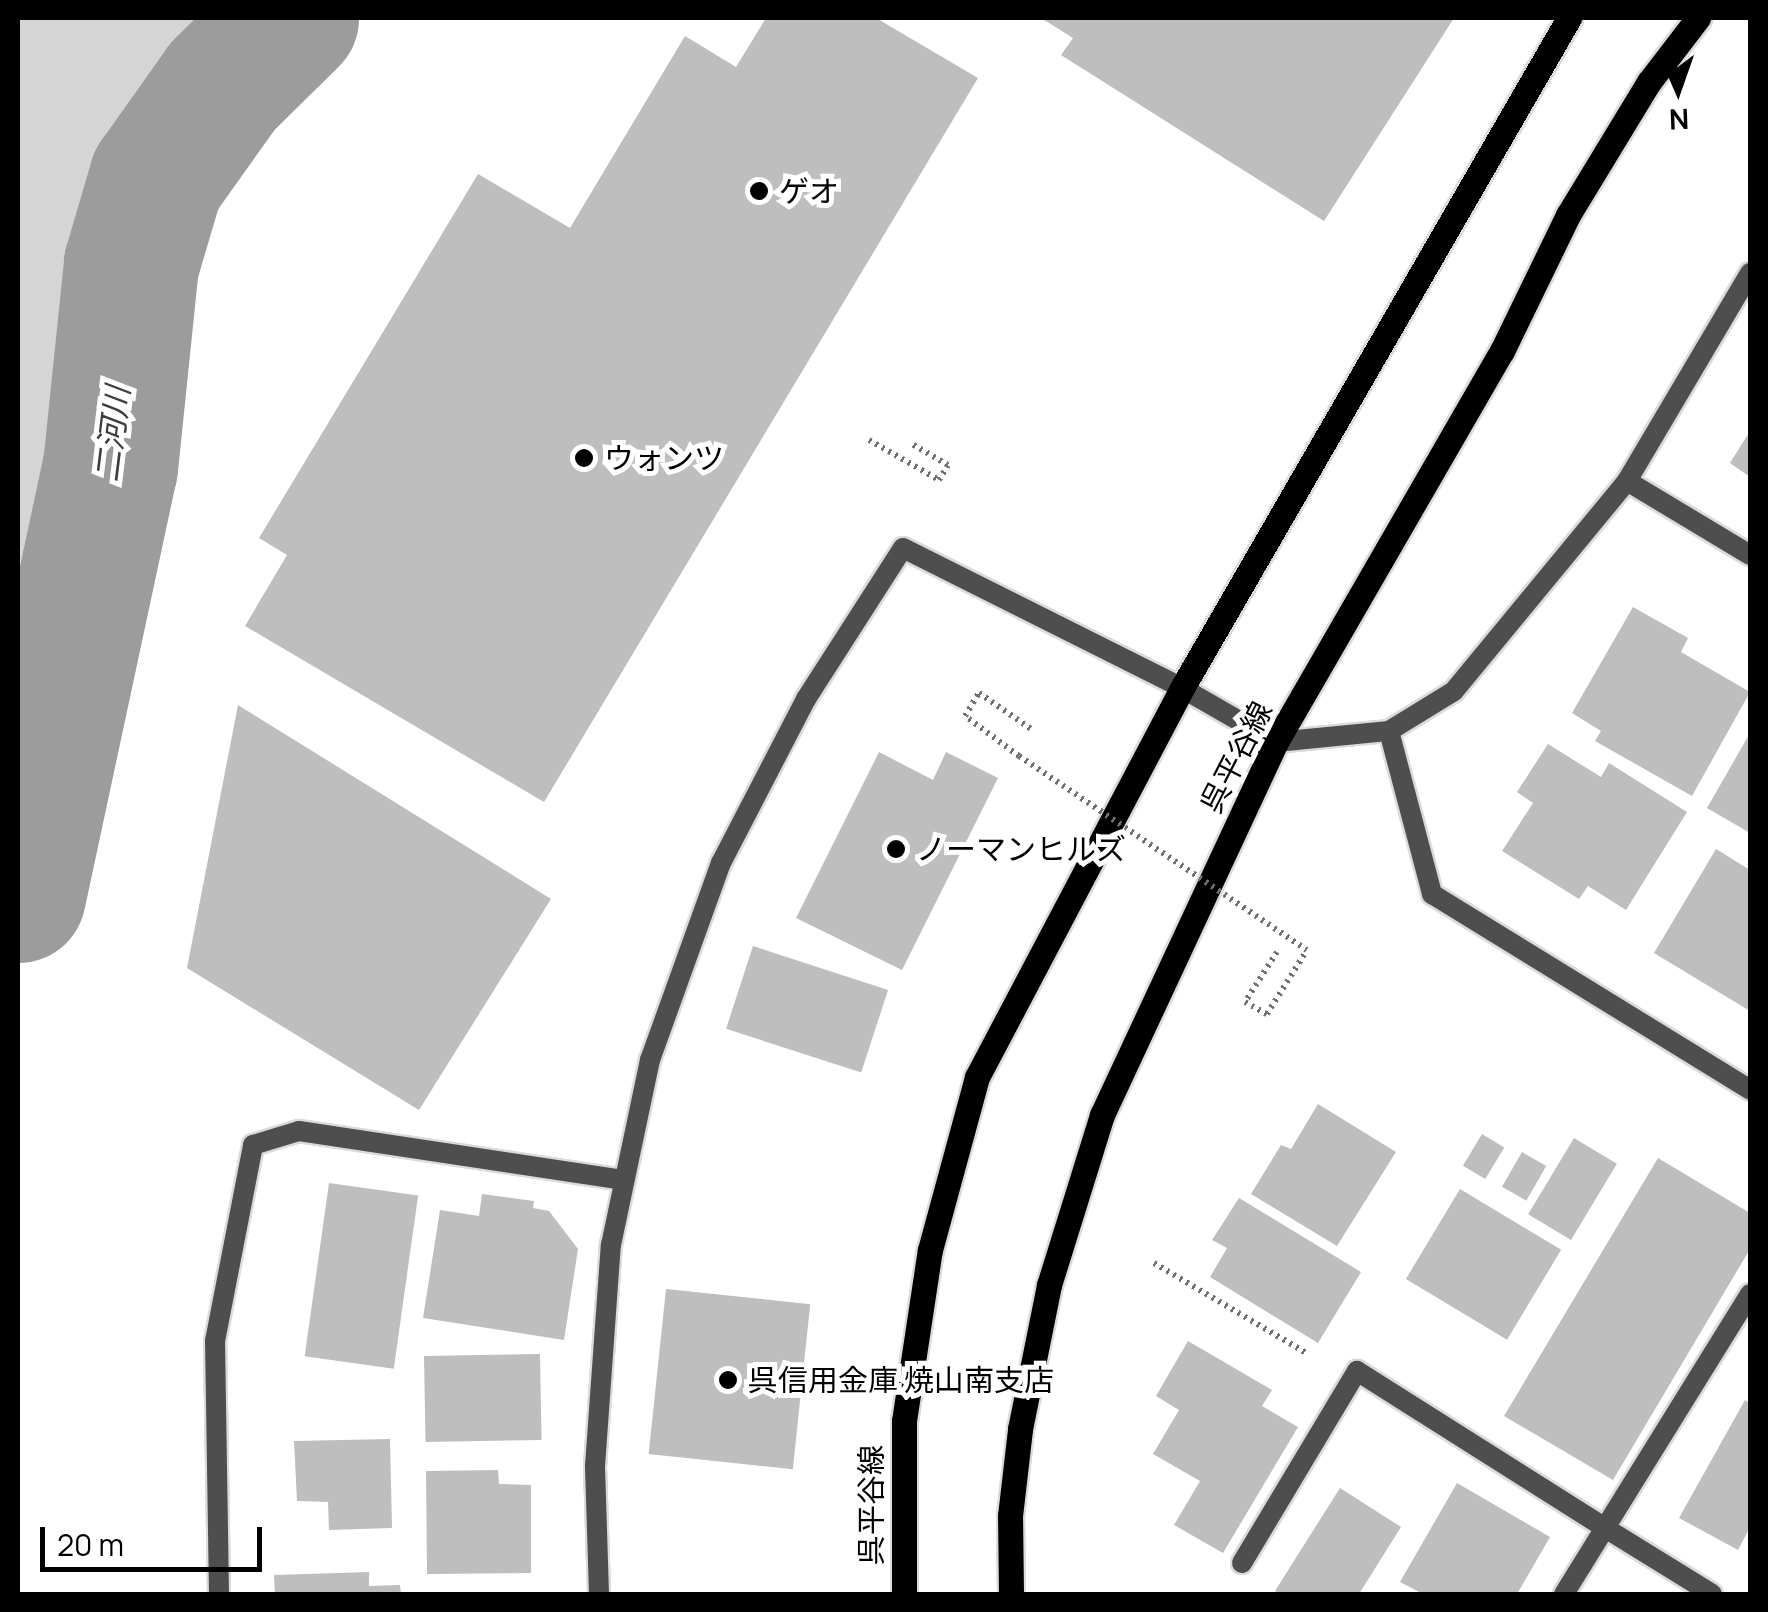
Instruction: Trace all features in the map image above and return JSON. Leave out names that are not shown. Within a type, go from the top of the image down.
[{"type":"main road","name":"呉平谷線","points":[[904,1594],[904,1421],[930,1250],[977,1077],[1182,688],[1568,18]]},
{"type":"main road","name":"呉平谷線","points":[[1011,1594],[1010,1516],[1020,1429],[1050,1286],[1102,1115],[1276,742],[1502,351],[1568,215],[1650,82],[1698,18]]},
{"type":"street","points":[[598,1594],[595,1466],[611,1245],[650,1060],[721,863],[806,699],[903,548],[1182,688],[1276,742],[1389,731],[1454,691],[1627,481],[1750,272]]},
{"type":"street","points":[[1627,481],[1750,556]]},
{"type":"street","points":[[1389,731],[1432,894],[1750,1090]]},
{"type":"street","points":[[219,1594],[215,1341],[253,1145],[299,1131],[624,1180]]},
{"type":"street","points":[[1564,1594],[1602,1526],[1750,1294]]},
{"type":"street","points":[[1242,1562],[1357,1372],[1712,1594]]},
{"type":"path","points":[[869,440],[939,480],[948,465],[912,444]]},
{"type":"path","points":[[1034,731],[979,693],[965,716],[1018,756],[1307,950],[1267,1014],[1245,1002],[1278,952]]},
{"type":"path","points":[[1154,1263],[1326,1364]]},
{"type":"shaded area","points":[[18,18],[220,18],[114,157],[18,696]]},
{"type":"building","points":[[766,18],[876,18],[978,78],[544,802],[245,626],[287,555],[259,538],[478,174],[570,228],[685,36],[736,67]]},
{"type":"building","points":[[1041,18],[1454,18],[1324,221],[1061,55],[1073,38]]},
{"type":"building","points":[[1750,431],[1750,477],[1730,463]]},
{"type":"building","points":[[1633,607],[1688,638],[1681,652],[1750,692],[1692,796],[1595,741],[1601,731],[1572,713]]},
{"type":"building","points":[[238,705],[551,899],[419,1110],[187,968]]},
{"type":"building","points":[[1750,733],[1750,833],[1707,808]]},
{"type":"building","points":[[1548,744],[1601,777],[1609,763],[1687,812],[1626,910],[1588,886],[1579,899],[1502,851],[1533,803],[1517,792]]},
{"type":"building","name":"ノーマンヒルズ","points":[[879,752],[933,780],[946,752],[998,778],[902,970],[796,918]]},
{"type":"building","points":[[1716,849],[1750,870],[1750,1011],[1654,953]]},
{"type":"building","points":[[753,946],[888,990],[861,1073],[726,1029]]},
{"type":"building","points":[[1318,1104],[1396,1152],[1337,1246],[1251,1194],[1281,1145],[1291,1149]]},
{"type":"building","points":[[1482,1134],[1504,1147],[1485,1179],[1463,1166]]},
{"type":"building","points":[[1574,1138],[1617,1164],[1571,1240],[1528,1214]]},
{"type":"building","points":[[1522,1152],[1546,1166],[1526,1201],[1502,1187]]},
{"type":"building","points":[[1658,1158],[1750,1213],[1750,1249],[1613,1480],[1504,1416]]},
{"type":"building","points":[[329,1183],[418,1196],[394,1369],[305,1356]]},
{"type":"building","points":[[1460,1189],[1561,1250],[1507,1340],[1406,1279]]},
{"type":"building","points":[[482,1194],[534,1201],[533,1208],[549,1211],[578,1249],[564,1340],[423,1318],[440,1210],[479,1216]]},
{"type":"building","points":[[1239,1198],[1361,1272],[1318,1343],[1210,1277],[1227,1248],[1212,1240]]},
{"type":"building","name":"呉信用金庫 焼山南支店","points":[[666,1289],[810,1304],[793,1469],[649,1454]]},
{"type":"building","points":[[1188,1341],[1272,1390],[1262,1406],[1298,1427],[1223,1553],[1174,1525],[1200,1481],[1153,1454],[1179,1410],[1156,1396]]},
{"type":"building","points":[[540,1354],[542,1440],[426,1442],[424,1356]]},
{"type":"building","points":[[1745,1400],[1750,1403],[1750,1527],[1738,1550],[1679,1518]]},
{"type":"building","points":[[390,1439],[392,1528],[329,1530],[328,1502],[297,1501],[294,1441]]},
{"type":"building","points":[[498,1470],[499,1484],[531,1485],[531,1573],[427,1574],[426,1471]]},
{"type":"building","points":[[1457,1483],[1550,1537],[1517,1594],[1423,1594],[1400,1582]]},
{"type":"building","points":[[1340,1488],[1401,1527],[1359,1594],[1280,1594],[1275,1591]]},
{"type":"building","points":[[369,1572],[369,1586],[400,1585],[401,1594],[275,1594],[274,1575]]},
{"type":"waterway","name":"二河川","points":[[18,895],[110,467],[131,264],[156,179],[222,86],[291,18]]},
{"type":"place","name":"ゲオ","points":[[759,191]]},
{"type":"place","name":"ウォンツ","points":[[584,458]]},
{"type":"place","name":"ノーマンヒルズ","points":[[896,849]]},
{"type":"place","name":"呉信用金庫 焼山南支店","points":[[728,1380]]}]
